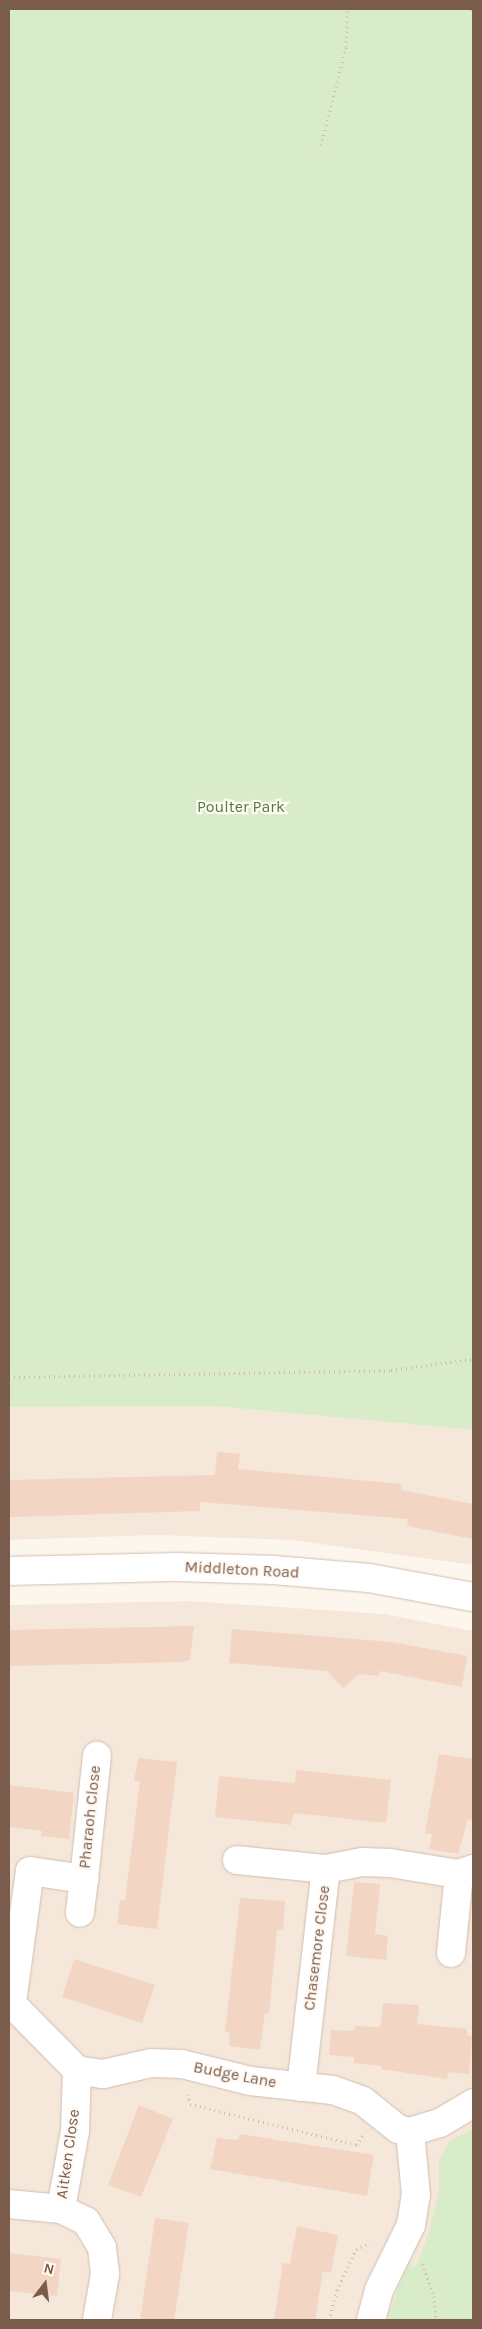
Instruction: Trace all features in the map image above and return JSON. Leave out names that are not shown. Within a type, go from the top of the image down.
[{"type":"street","name":"Middleton Road","points":[[9,1571],[178,1567],[273,1570],[369,1578],[473,1597]]},
{"type":"street","name":"Pharaoh Close","points":[[80,1913],[97,1756]]},
{"type":"street","points":[[237,1860],[326,1869]]},
{"type":"street","name":"Chasemore Close","points":[[301,2087],[326,1869],[363,1862],[466,1871]]},
{"type":"street","name":"Pharaoh Close","points":[[11,2001],[19,1870],[84,1878]]},
{"type":"street","points":[[451,1953],[466,1871]]},
{"type":"street","points":[[11,2001],[62,2058],[77,2070]]},
{"type":"street","name":"Budge Lane","points":[[77,2070],[103,2074],[151,2063],[182,2064],[250,2081],[333,2090],[364,2101],[398,2129],[410,2132]]},
{"type":"street","name":"Aitken Close","points":[[60,2209],[75,2131],[77,2070]]},
{"type":"street","points":[[371,2320],[379,2290],[411,2225],[416,2195],[410,2132],[440,2123],[473,2103]]},
{"type":"street","name":"Aitken Close","points":[[9,2204],[60,2209],[86,2220],[102,2248],[104,2274],[97,2320]]},
{"type":"path","points":[[321,145],[346,47],[347,9]]},
{"type":"path","points":[[9,1377],[391,1370],[473,1359]]},
{"type":"path","points":[[182,2064],[190,2104],[357,2145],[376,2111]]},
{"type":"shaded area","points":[[214,1406],[473,1430],[473,1565],[292,1540],[156,1535],[9,1540],[9,1407]]},
{"type":"shaded area","points":[[189,1601],[384,1614],[473,1631],[473,2320],[9,2320],[9,1605]]},
{"type":"green space","name":"Poulter Park","points":[[9,9],[473,9],[473,1430],[214,1406],[9,1407]]},
{"type":"green space","points":[[473,2128],[473,2320],[387,2320],[407,2263],[416,2267],[428,2234],[439,2192],[439,2160],[449,2142]]},
{"type":"building","points":[[217,1452],[240,1454],[238,1469],[402,1484],[401,1490],[473,1504],[473,1539],[407,1526],[408,1519],[200,1502],[200,1511],[9,1517],[9,1480],[215,1475]]},
{"type":"building","points":[[194,1626],[190,1660],[182,1662],[9,1666],[9,1630]]},
{"type":"building","points":[[232,1629],[392,1642],[467,1656],[462,1687],[380,1671],[379,1676],[359,1674],[343,1688],[327,1671],[229,1663]]},
{"type":"building","points":[[439,1754],[473,1759],[473,1820],[468,1819],[458,1854],[429,1849],[432,1834],[425,1833]]},
{"type":"building","points":[[138,1758],[177,1762],[157,1929],[117,1924],[120,1900],[125,1901],[140,1781],[134,1781]]},
{"type":"building","points":[[296,1770],[391,1780],[386,1823],[294,1813],[291,1825],[215,1817],[219,1776],[295,1783]]},
{"type":"building","points":[[9,1785],[74,1793],[69,1839],[41,1836],[42,1831],[9,1827]]},
{"type":"building","points":[[354,1882],[380,1884],[375,1934],[388,1936],[386,1960],[346,1956]]},
{"type":"building","points":[[240,1898],[285,1901],[283,1930],[277,1930],[269,2013],[265,2013],[260,2050],[229,2046],[230,2033],[225,2032]]},
{"type":"building","points":[[74,1959],[155,1985],[142,2023],[62,1997]]},
{"type":"building","points":[[383,2003],[419,2005],[417,2024],[467,2029],[467,2035],[472,2036],[469,2074],[448,2072],[447,2079],[381,2069],[381,2066],[354,2063],[354,2057],[329,2055],[331,2030],[353,2031],[356,2026],[380,2027]]},
{"type":"building","points":[[139,2105],[173,2119],[141,2197],[108,2185]]},
{"type":"building","points":[[240,2134],[374,2155],[367,2196],[210,2169],[217,2138],[238,2140]]},
{"type":"building","points":[[155,2218],[189,2223],[174,2320],[140,2320]]},
{"type":"building","points":[[297,2226],[338,2235],[331,2273],[323,2271],[315,2320],[274,2320],[283,2263],[290,2264]]},
{"type":"building","points":[[9,2253],[61,2259],[57,2296],[9,2291]]}]
